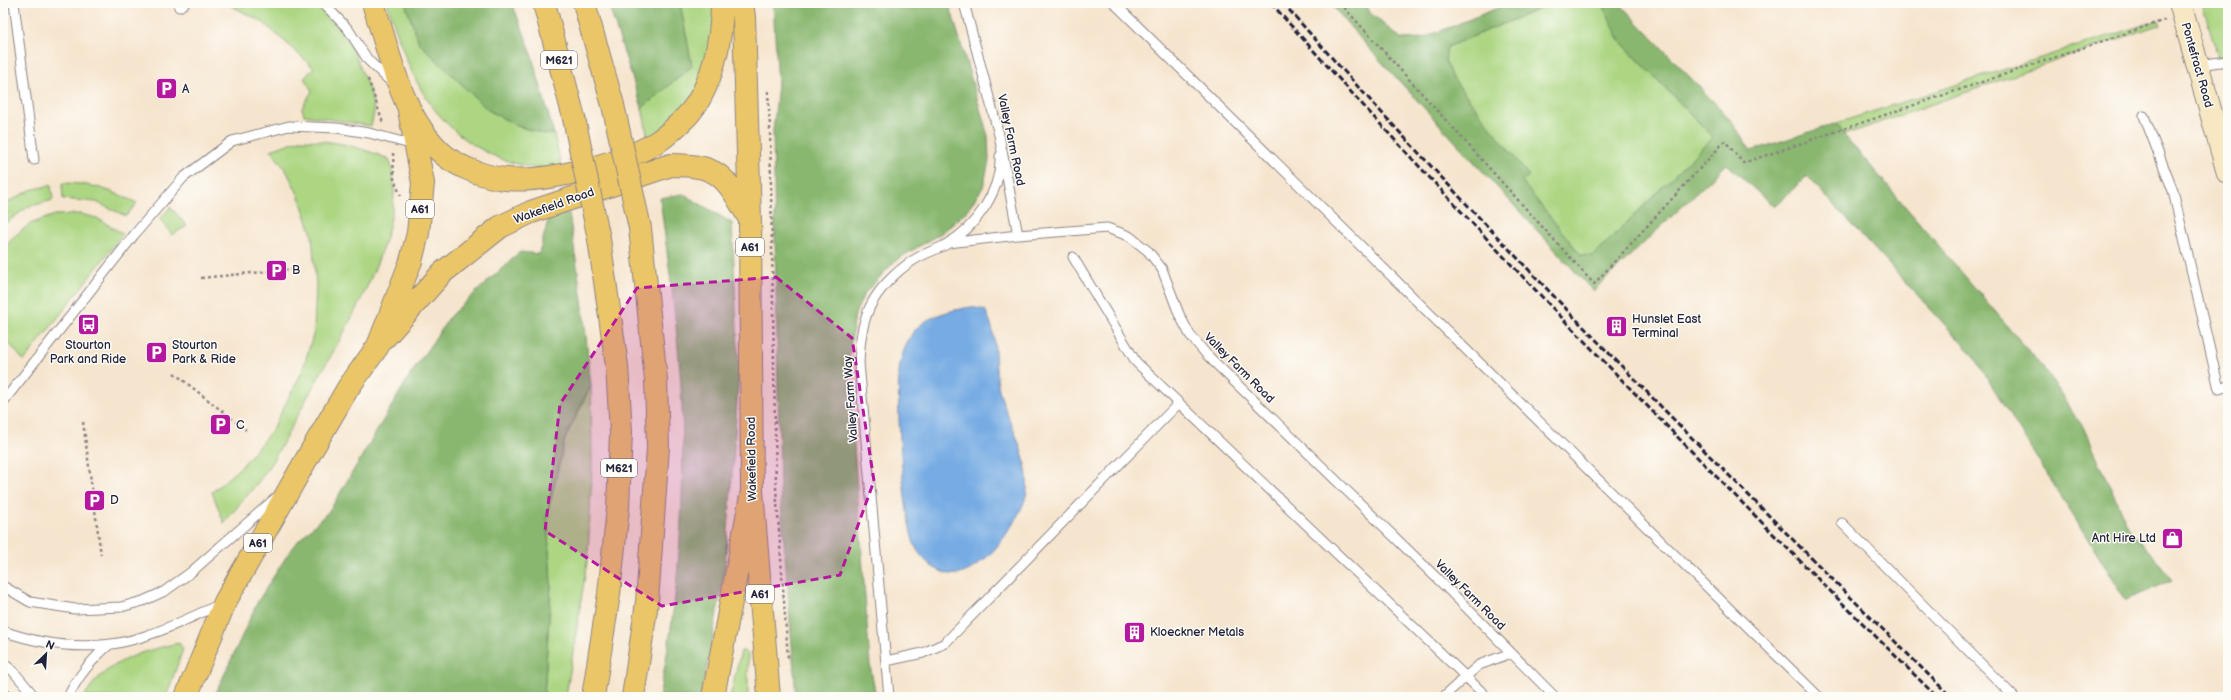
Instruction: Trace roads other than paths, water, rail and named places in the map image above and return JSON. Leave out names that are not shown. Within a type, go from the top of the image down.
[{"type":"main road","name":"A61","points":[[186,697],[226,602],[348,388],[378,346],[411,261],[418,233],[423,183],[417,146],[406,100],[373,3]]},
{"type":"main road","name":"M621","points":[[544,3],[574,118],[599,239],[617,366],[621,432],[618,508],[609,594],[593,697]]},
{"type":"main road","points":[[584,3],[613,105],[640,228],[656,380],[658,448],[647,602],[633,697]]},
{"type":"main road","name":"A61","points":[[406,100],[421,128],[444,155],[481,174],[506,179],[537,178],[619,160],[664,138],[688,115],[702,92],[712,67],[720,39],[722,3]]},
{"type":"main road","name":"Wakefield Road","points":[[742,3],[744,17],[750,220],[752,491],[769,697]]},
{"type":"main road","name":"Pontefract Road","points":[[2180,3],[2228,174]]},
{"type":"main road","name":"Wakefield Road","points":[[378,346],[442,273],[500,227],[531,212],[670,165],[694,165],[713,170],[732,189],[750,220]]},
{"type":"main road","points":[[713,697],[752,491]]},
{"type":"lane","points":[[14,3],[34,160]]},
{"type":"lane","points":[[323,3],[348,29],[368,60],[406,100]]},
{"type":"lane","name":"Valley Farm Road","points":[[964,3],[999,134],[1018,235],[1084,228],[1107,228],[1129,236],[1148,251],[1162,269],[1179,314],[1190,335],[1207,355],[1512,652],[1555,697]]},
{"type":"lane","points":[[1114,3],[1818,697]]},
{"type":"lane","points":[[2197,66],[2228,61]]},
{"type":"lane","points":[[2144,116],[2174,191],[2219,389],[2228,386]]},
{"type":"lane","points":[[3,402],[134,235],[183,178],[232,141],[289,126],[344,129],[369,133],[444,155]]},
{"type":"lane","name":"Valley Farm Way","points":[[889,697],[859,363],[860,340],[865,318],[873,300],[888,283],[903,268],[919,257],[948,243],[968,226],[983,209],[996,186],[1000,160],[999,134]]},
{"type":"lane","points":[[948,243],[1018,235]]},
{"type":"lane","points":[[1073,257],[1136,362],[1466,675],[1487,697]]},
{"type":"lane","points":[[886,661],[923,653],[945,643],[1179,403]]},
{"type":"lane","points":[[3,586],[30,602],[75,610],[114,608],[144,601],[165,591],[190,573],[292,484]]},
{"type":"lane","points":[[1842,523],[2014,697]]},
{"type":"lane","points":[[3,631],[24,638],[60,645],[110,644],[166,628],[226,602]]},
{"type":"lane","points":[[68,697],[91,662],[110,644]]},
{"type":"lane","points":[[1443,697],[1479,665],[1512,652]]},
{"type":"lane","points":[[3,663],[13,671],[35,697]]},
{"type":"water","points":[[971,307],[985,310],[992,329],[998,385],[1001,398],[1025,462],[1027,489],[1026,498],[1020,511],[996,548],[970,570],[953,575],[940,571],[929,564],[917,550],[911,535],[904,487],[899,428],[900,364],[907,343],[918,327],[926,321],[943,313]]},
{"type":"railway","points":[[1271,3],[1433,181],[1598,356],[1937,697]]},
{"type":"railway","points":[[1283,3],[1445,181],[1611,356],[1951,697]]},
{"type":"place","name":"A","points":[[167,89]]},
{"type":"place","name":"B","points":[[276,270]]},
{"type":"place","name":"Stourton Park and Ride","points":[[88,324]]},
{"type":"place","name":"Hunslet East Terminal","points":[[1617,326]]},
{"type":"place","name":"Stourton Park & Ride","points":[[156,352]]},
{"type":"place","name":"C","points":[[221,425]]},
{"type":"place","name":"D","points":[[95,500]]},
{"type":"place","name":"Ant Hire Ltd","points":[[2172,538]]},
{"type":"place","name":"Kloeckner Metals","points":[[1135,632]]}]
